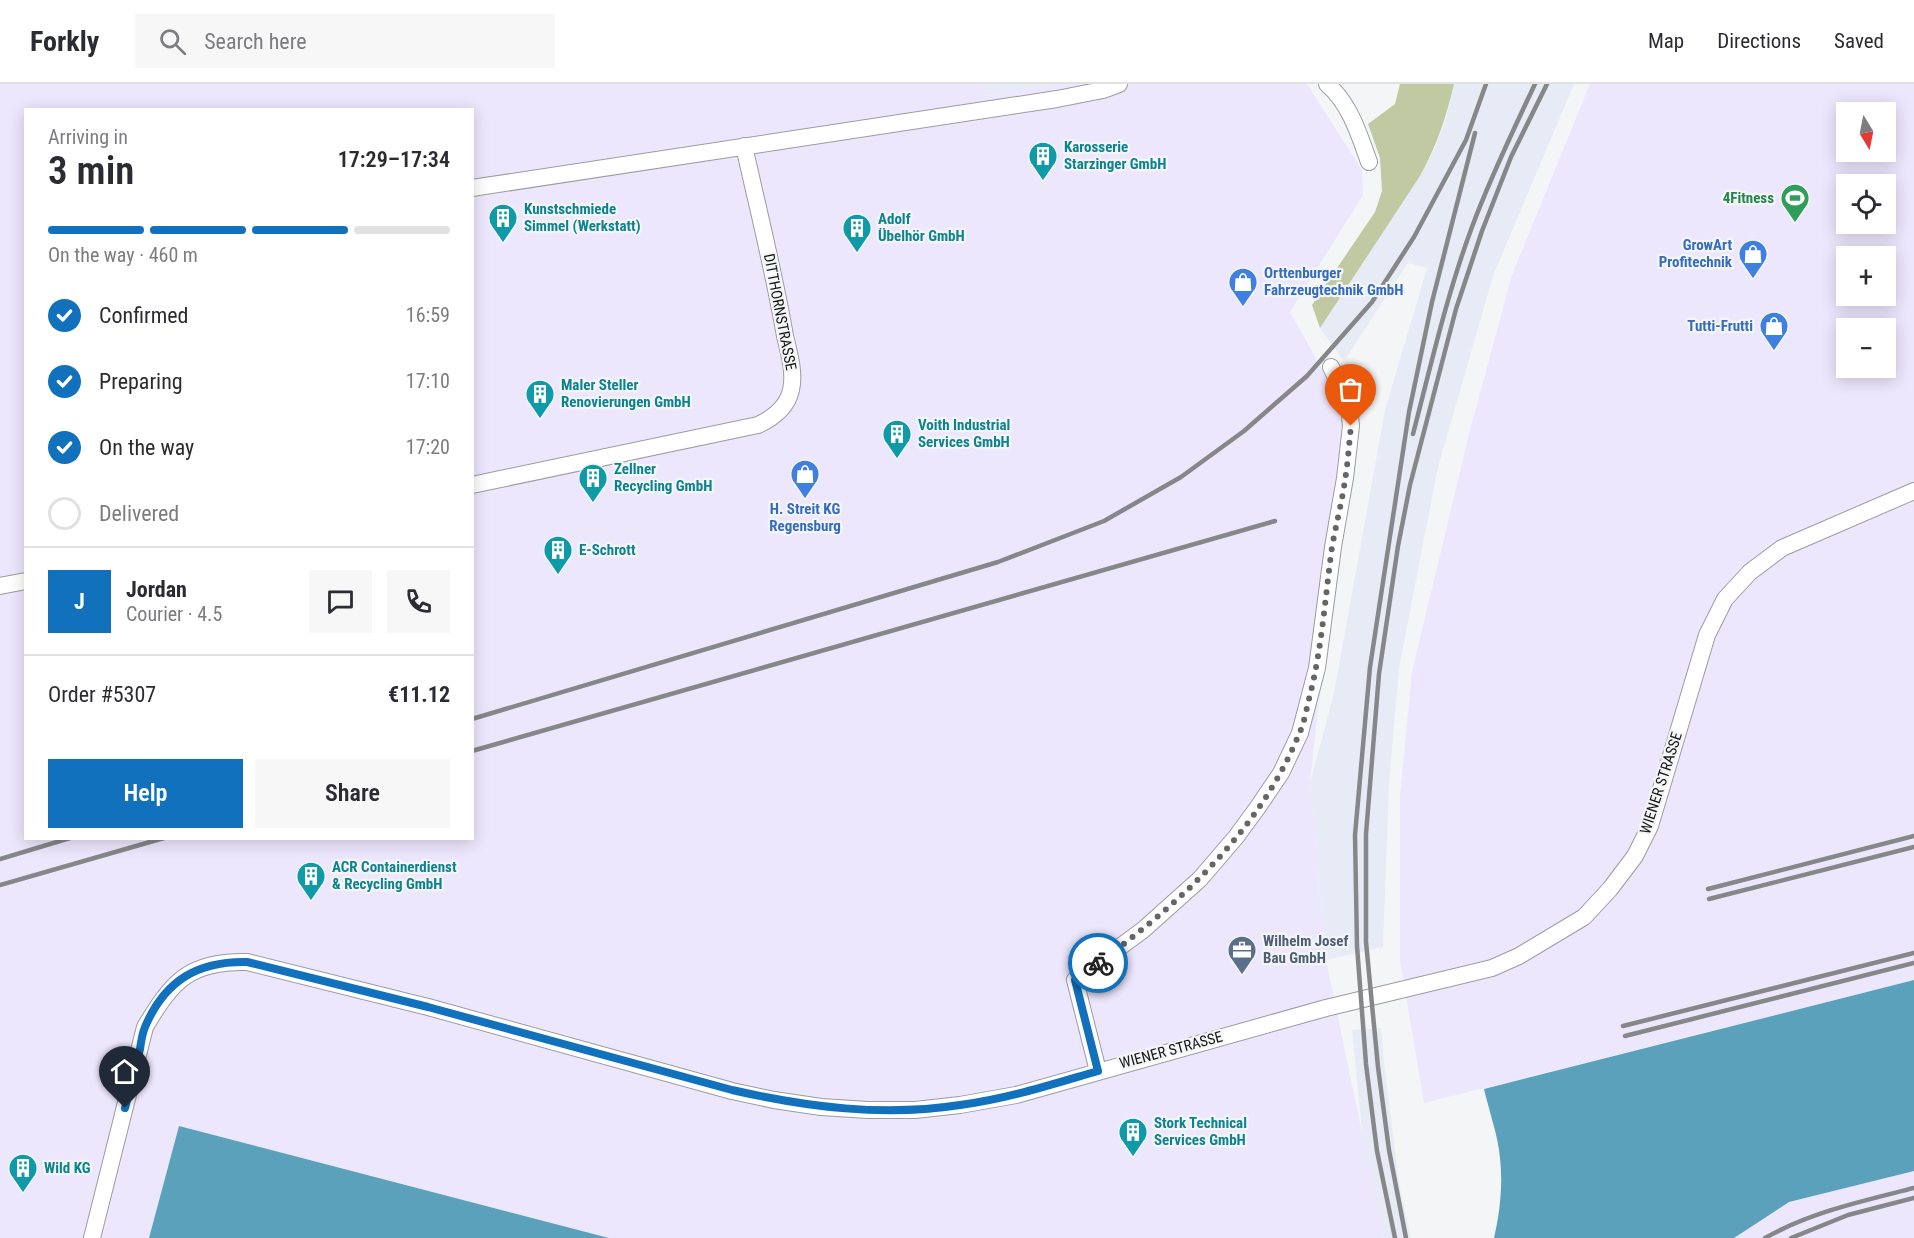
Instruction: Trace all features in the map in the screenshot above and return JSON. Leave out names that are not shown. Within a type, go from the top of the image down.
[{"type":"street","points":[[474,188],[1074,96],[1119,84]]},
{"type":"street","points":[[1326,84],[1351,116],[1370,162]]},
{"type":"street","name":"DITTHORNSTRASSE","points":[[474,485],[758,425],[771,419],[783,408],[791,392],[792,375],[780,306],[744,146]]},
{"type":"street","points":[[1098,1071],[1075,980],[1143,930],[1200,879],[1258,807],[1281,772],[1300,733],[1317,668],[1332,546],[1345,478],[1351,426],[1349,405],[1331,368]]},
{"type":"street","name":"WIENER STRASSE","points":[[92,1238],[145,1027],[162,998],[182,978],[199,968],[226,962],[247,962],[428,1007],[774,1100],[820,1107],[868,1110],[915,1110],[960,1106],[1016,1095],[1326,1008],[1492,968],[1519,956],[1584,917],[1611,889],[1629,864],[1650,826],[1707,635],[1725,599],[1750,572],[1782,548],[1914,491]]},
{"type":"street","points":[[0,586],[24,580]]},
{"type":"shaded area","points":[[0,84],[985,84],[988,96],[1060,84],[1307,84],[1362,170],[1363,195],[1290,312],[1350,419],[1310,783],[1326,960],[1384,1238],[609,1238],[179,1126],[149,1238],[0,1238]]},
{"type":"shaded area","points":[[985,84],[1060,84],[987,96]]},
{"type":"shaded area","points":[[1454,84],[1574,84],[1493,276],[1438,467],[1399,668],[1389,783],[1383,947],[1326,960],[1310,783],[1334,693],[1385,410],[1427,268],[1408,263],[1344,361],[1320,328],[1420,176],[1445,122]]},
{"type":"shaded area","points":[[1590,84],[1914,84],[1914,980],[1424,1103],[1400,960],[1400,796],[1412,672],[1469,434],[1512,275]]},
{"type":"shaded area","points":[[1381,1028],[1400,1189],[1411,1238],[1384,1238],[1363,1142],[1352,1030]]},
{"type":"shaded area","points":[[1914,1171],[1914,1238],[1734,1238],[1789,1202]]},
{"type":"green space","points":[[1400,84],[1454,84],[1440,131],[1420,176],[1320,328],[1312,305],[1375,212],[1382,191],[1380,158],[1368,124],[1395,104]]},
{"type":"water","points":[[1914,980],[1914,1171],[1789,1202],[1734,1238],[1494,1238],[1500,1198],[1501,1168],[1499,1149],[1484,1089]]},
{"type":"water","points":[[179,1126],[609,1238],[149,1238]]},
{"type":"railway","points":[[474,718],[998,562],[1104,521],[1181,477],[1244,431],[1307,376],[1372,302],[1414,237],[1466,140],[1486,84]]},
{"type":"railway","points":[[1413,434],[1463,252],[1486,191],[1535,84]]},
{"type":"railway","points":[[1406,1238],[1389,1150],[1378,1067],[1366,942],[1366,834],[1379,674],[1398,546],[1410,485],[1456,309],[1482,231],[1511,157],[1547,84]]},
{"type":"railway","points":[[1395,1238],[1377,1151],[1366,1064],[1357,946],[1355,835],[1370,667],[1409,412],[1432,302],[1475,133]]},
{"type":"railway","points":[[474,750],[1275,521]]},
{"type":"railway","points":[[1708,889],[1914,836]]},
{"type":"railway","points":[[0,859],[63,840]]},
{"type":"railway","points":[[0,885],[157,840]]},
{"type":"railway","points":[[1709,899],[1914,847]]},
{"type":"railway","points":[[1623,1026],[1914,953]]},
{"type":"railway","points":[[1625,1036],[1914,963]]},
{"type":"railway","points":[[1765,1238],[1819,1214],[1914,1188]]},
{"type":"railway","points":[[1791,1238],[1848,1215],[1914,1198]]},
{"type":"way so far","points":[[1098,963],[1143,930],[1200,879],[1258,807],[1281,772],[1300,733],[1317,668],[1332,546],[1340,510],[1351,426]]},
{"type":"place","name":"Karosserie Starzinger GmbH","points":[[1043,182]]},
{"type":"place","name":"4Fitness","points":[[1795,224]]},
{"type":"place","name":"Kunstschmiede Simmel (Werkstatt)","points":[[503,244]]},
{"type":"place","name":"Adolf Übelhör GmbH","points":[[857,254]]},
{"type":"place","name":"GrowArt Profitechnik","points":[[1753,280]]},
{"type":"place","name":"Orttenburger Fahrzeugtechnik GmbH","points":[[1243,308]]},
{"type":"place","name":"Tutti-Frutti","points":[[1774,352]]},
{"type":"place","name":"Maler Steller Renovierungen GmbH","points":[[540,420]]},
{"type":"place","name":"Voith Industrial Services GmbH","points":[[897,460]]},
{"type":"place","name":"H. Streit KG Regensburg","points":[[805,500]]},
{"type":"place","name":"Zellner Recycling GmbH","points":[[593,504]]},
{"type":"place","name":"E-Schrott","points":[[558,576]]},
{"type":"place","name":"ACR Containerdienst & Recycling GmbH","points":[[311,902]]},
{"type":"place","name":"Wilhelm Josef Bau GmbH","points":[[1242,976]]},
{"type":"place","name":"Stork Technical Services GmbH","points":[[1133,1158]]},
{"type":"place","name":"Wild KG","points":[[23,1194]]},
{"type":"route","points":[[125,1108],[145,1027],[162,998],[182,978],[199,968],[226,962],[247,962],[428,1007],[654,1070],[774,1100],[820,1107],[868,1110],[915,1110],[960,1106],[1016,1095],[1098,1071],[1075,980],[1098,963]]}]
